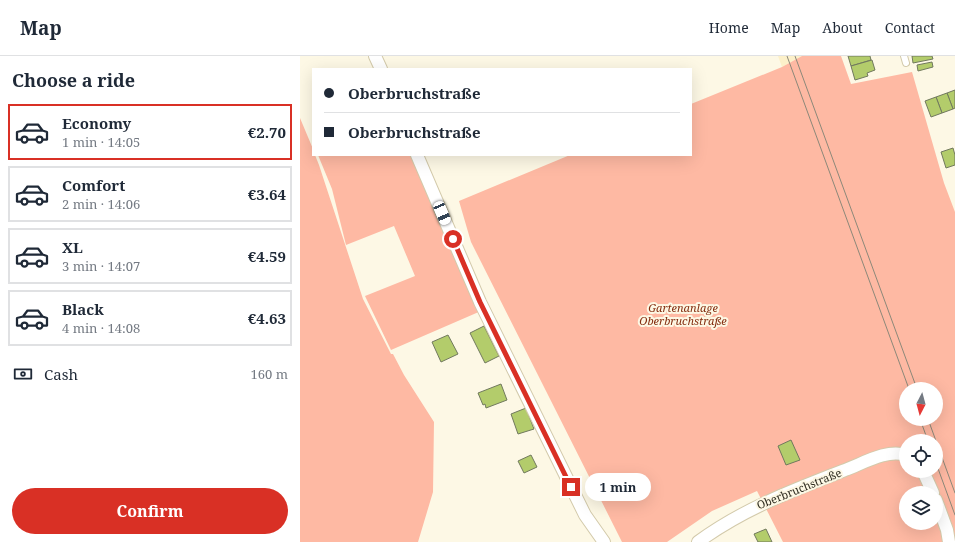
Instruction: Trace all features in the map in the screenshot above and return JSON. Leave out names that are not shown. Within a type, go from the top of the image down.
[{"type":"street","points":[[376,56],[381,68]]},
{"type":"street","points":[[417,156],[480,302],[585,515],[604,542]]},
{"type":"street","name":"Oberbruchstraße","points":[[698,542],[716,528],[757,505],[885,455],[899,453]]},
{"type":"street","points":[[943,519],[949,542]]},
{"type":"shaded area","points":[[778,56],[802,56],[782,67]]},
{"type":"green space","name":"Gartenanlage Oberbruchstraße","points":[[802,56],[841,56],[851,84],[912,72],[944,183],[955,212],[955,542],[783,542],[757,491],[712,511],[667,542],[622,542],[471,242],[459,201],[568,156],[692,156],[692,104],[782,67]]},
{"type":"green space","points":[[300,118],[312,147],[312,156],[315,156],[319,165],[363,299],[391,354],[393,354],[404,375],[434,422],[433,492],[418,542],[300,542]]},
{"type":"green space","points":[[318,156],[412,156],[481,311],[391,350],[365,296],[415,276],[394,226],[346,245],[332,189]]},
{"type":"building","points":[[848,56],[870,56],[871,60],[851,66]]},
{"type":"building","points":[[912,56],[932,56],[933,59],[913,63]]},
{"type":"building","points":[[872,60],[875,70],[867,73],[868,76],[855,80],[851,66]]},
{"type":"building","points":[[932,62],[933,67],[918,71],[917,65]]},
{"type":"building","points":[[955,90],[955,108],[953,109],[947,93]]},
{"type":"building","points":[[947,93],[953,109],[942,113],[936,97]]},
{"type":"building","points":[[936,97],[942,113],[931,117],[925,101]]},
{"type":"building","points":[[953,148],[955,165],[946,168],[941,152]]},
{"type":"building","points":[[484,326],[499,356],[485,363],[470,333]]},
{"type":"building","points":[[448,335],[458,354],[441,362],[432,342]]},
{"type":"building","points":[[501,384],[507,400],[486,408],[485,404],[483,405],[478,393]]},
{"type":"building","points":[[526,408],[534,429],[518,434],[511,414]]},
{"type":"building","points":[[791,440],[800,460],[786,465],[778,446]]},
{"type":"building","points":[[531,455],[537,467],[524,473],[518,461]]},
{"type":"building","points":[[766,529],[772,542],[758,542],[754,534]]},
{"type":"tram line","points":[[787,56],[906,382]]},
{"type":"tram line","points":[[795,56],[914,382]]},
{"type":"tram line","points":[[923,426],[925,434]]},
{"type":"tram line","points":[[931,426],[933,434]]},
{"type":"tram line","points":[[943,460],[955,493]]},
{"type":"tram line","points":[[941,478],[955,515]]},
{"type":"route","points":[[453,239],[480,302],[571,487]]}]
